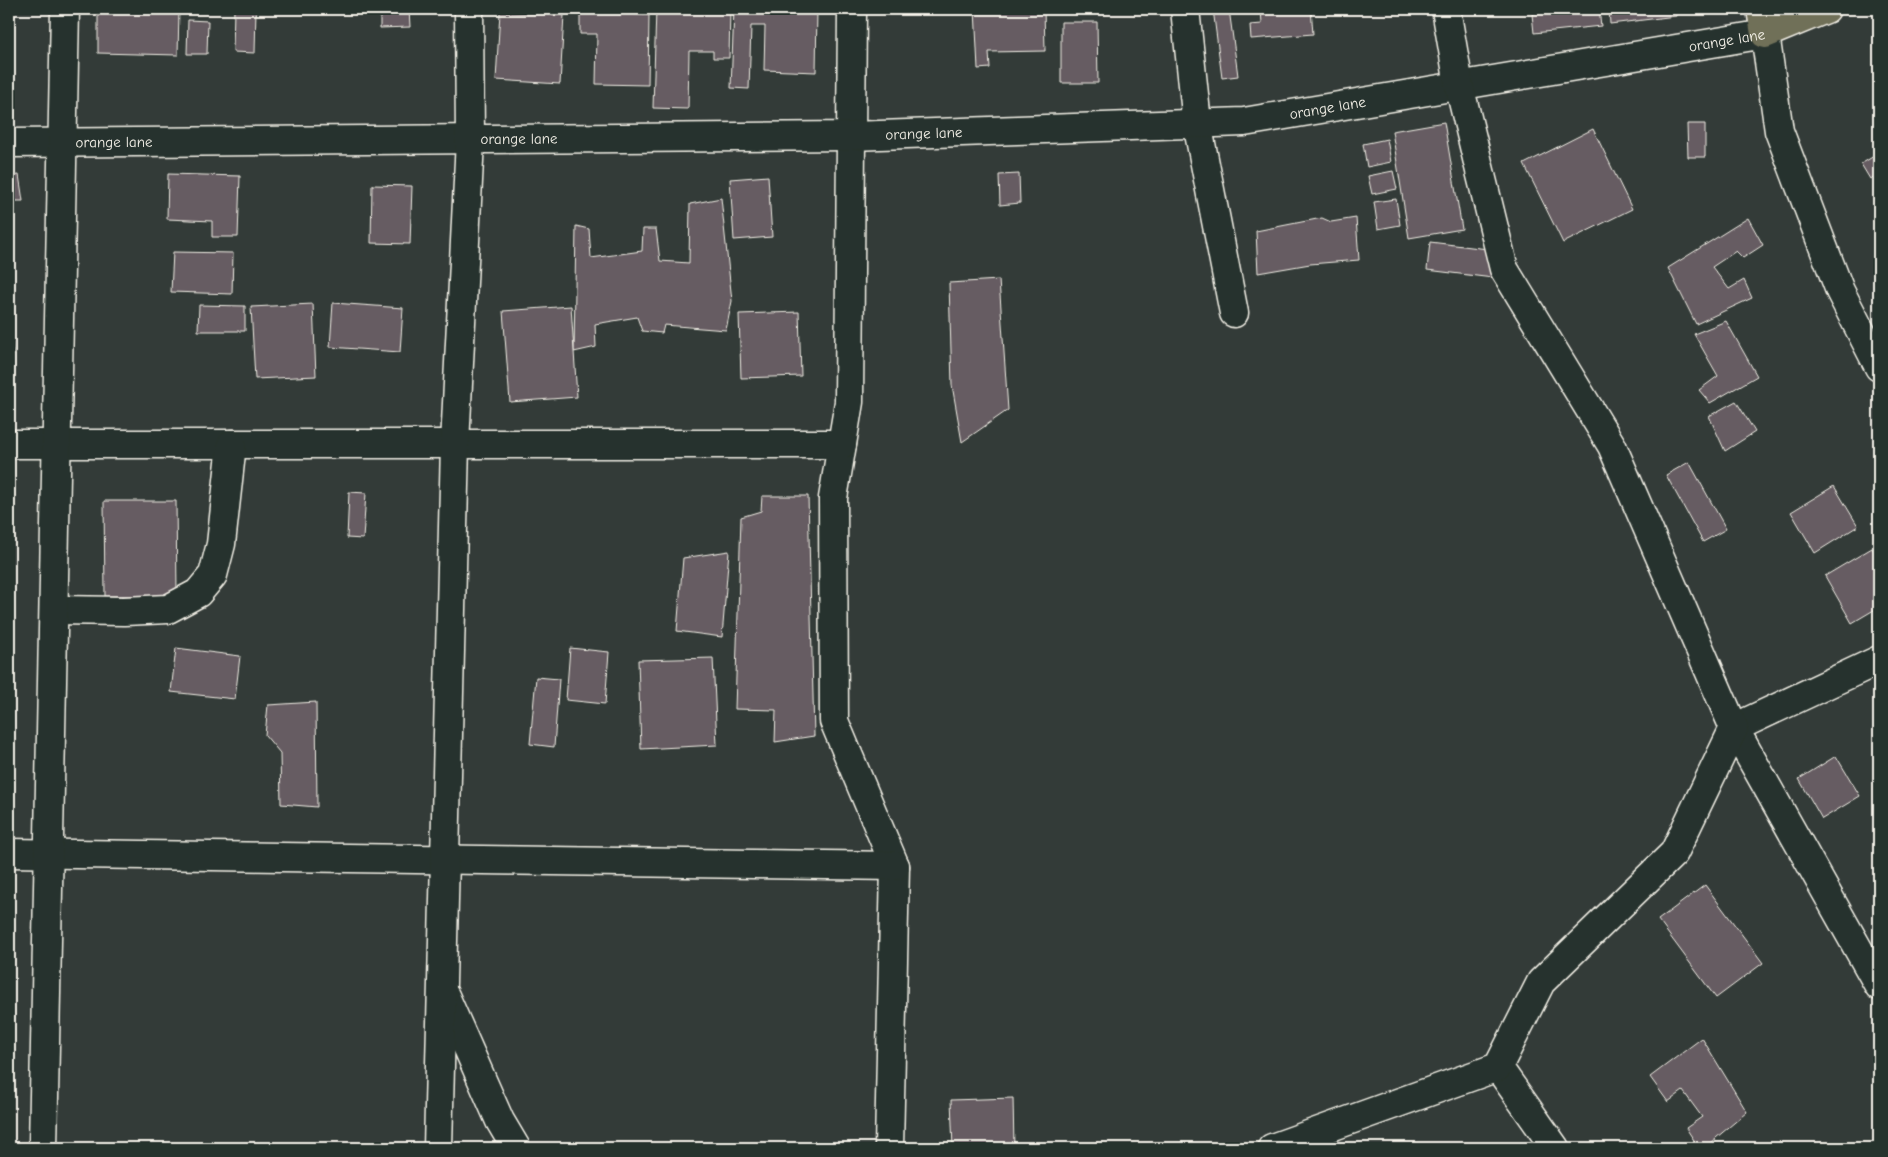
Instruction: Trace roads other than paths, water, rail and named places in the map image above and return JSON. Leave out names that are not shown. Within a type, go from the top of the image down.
[{"type":"main road","name":"orange lane","points":[[1763,21],[1826,9]]},
{"type":"street","points":[[44,1148],[65,9]]},
{"type":"street","points":[[438,1148],[455,444],[470,140],[468,9]]},
{"type":"street","points":[[852,9],[849,402],[833,498],[834,721],[895,866],[889,1148]]},
{"type":"street","points":[[1185,9],[1197,123],[1234,313]]},
{"type":"street","points":[[1446,9],[1459,85],[1504,270],[1612,446],[1734,728],[1879,986]]},
{"type":"street","points":[[1763,21],[1778,131],[1840,291],[1879,367]]},
{"type":"street","name":"orange lane","points":[[9,142],[63,144],[852,136],[1244,122],[1459,85],[1763,21]]},
{"type":"street","points":[[9,444],[842,444]]},
{"type":"street","points":[[54,610],[124,611],[168,609],[198,594],[213,575],[221,544],[232,444]]},
{"type":"street","points":[[1272,1148],[1498,1066],[1541,982],[1674,853],[1734,728],[1879,660]]},
{"type":"street","points":[[9,853],[895,866]]},
{"type":"street","points":[[442,988],[500,1121],[516,1148]]},
{"type":"street","points":[[1498,1066],[1555,1148]]}]
